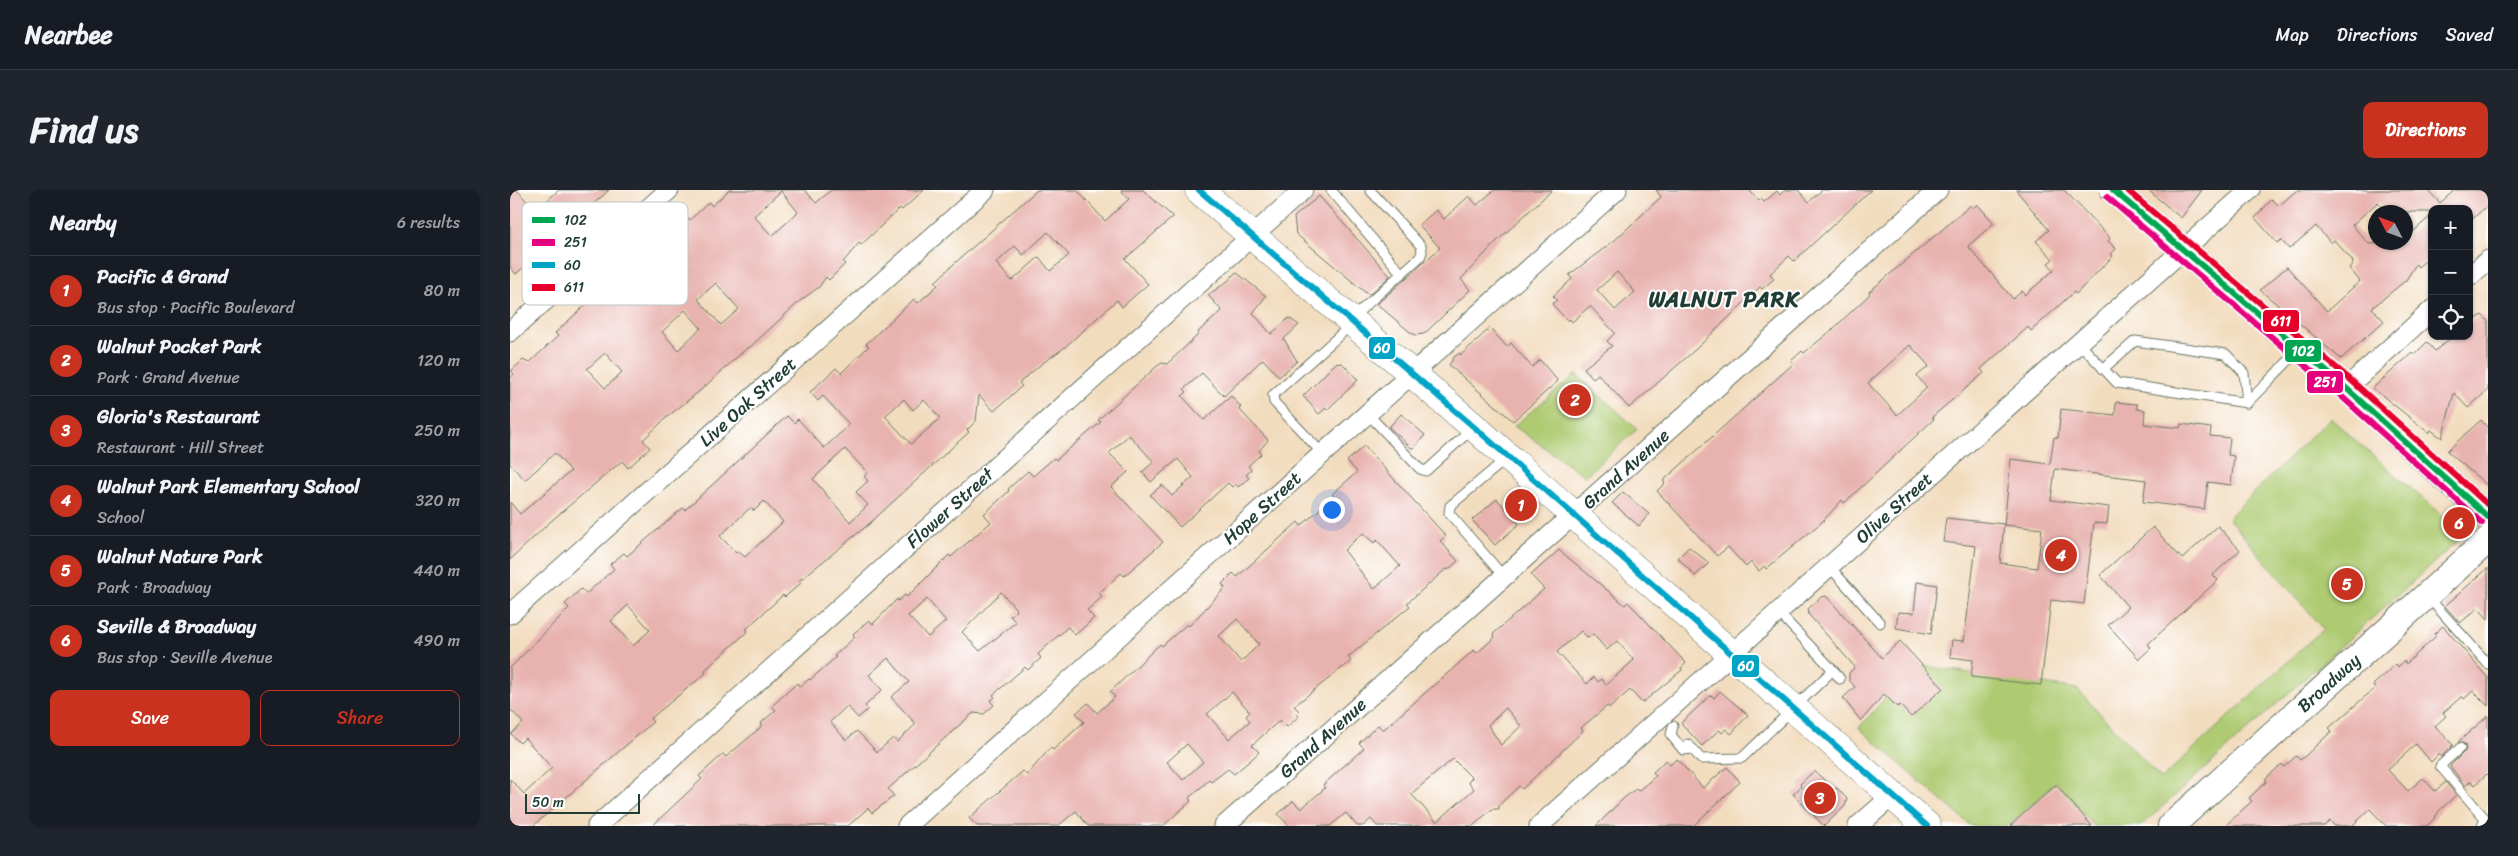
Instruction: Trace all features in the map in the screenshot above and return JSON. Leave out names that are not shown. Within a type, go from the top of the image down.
[{"type":"main road","points":[[1199,190],[1474,427],[1927,826]]},
{"type":"street","points":[[656,202],[669,190]]},
{"type":"street","name":"Live Oak Street","points":[[510,614],[985,190]]},
{"type":"street","name":"Flower Street","points":[[597,826],[1304,190]]},
{"type":"street","name":"Hope Street","points":[[907,826],[1617,190]]},
{"type":"street","name":"Grand Avenue","points":[[1224,826],[1938,190]]},
{"type":"street","points":[[2113,190],[2346,388],[2488,517]]},
{"type":"street","name":"Olive Street","points":[[1539,826],[1672,724],[1732,654],[2250,190]]},
{"type":"street","points":[[2473,273],[2488,260]]},
{"type":"street","points":[[510,332],[540,305]]},
{"type":"street","points":[[2346,388],[2428,314]]},
{"type":"street","name":"Broadway","points":[[2171,826],[2488,540]]},
{"type":"street","points":[[1858,826],[1892,796]]},
{"type":"lane","points":[[1331,190],[1402,274]]},
{"type":"lane","points":[[1322,453],[1274,402],[1273,395],[1420,257],[1422,252],[1420,246],[1370,190]]},
{"type":"lane","points":[[2103,370],[2135,341],[2226,354],[2244,373],[2247,403]]},
{"type":"lane","points":[[2079,343],[2117,383],[2247,403]]},
{"type":"lane","points":[[2247,403],[2300,349]]},
{"type":"lane","points":[[1367,413],[1420,469],[1426,471],[1474,427]]},
{"type":"lane","points":[[1505,577],[1449,513],[1450,506],[1508,457]]},
{"type":"lane","points":[[1829,566],[1880,623]]},
{"type":"lane","points":[[2426,595],[2488,664]]},
{"type":"lane","points":[[1778,612],[1840,679]]},
{"type":"lane","points":[[1672,724],[1670,736],[1683,750],[1690,746],[1701,759],[1742,758],[1832,670]]},
{"type":"lane","points":[[2460,748],[2440,766],[2488,825]]},
{"type":"green space","points":[[1576,374],[1637,429],[1585,476],[1514,426]]},
{"type":"green space","points":[[2330,418],[2454,526],[2460,539],[2141,826],[2094,826],[2056,782],[2008,826],[1971,826],[1859,728],[1890,692],[1924,666],[2077,689],[2161,779],[2323,629],[2228,518]]},
{"type":"building","points":[[510,190],[517,190],[527,202],[522,202],[522,269],[516,274],[510,267]]},
{"type":"building","points":[[559,190],[609,190],[596,202],[545,202]]},
{"type":"building","points":[[729,190],[805,190],[816,203],[831,190],[924,190],[902,210],[900,208],[861,245],[859,243],[843,262],[845,264],[829,280],[826,277],[819,287],[800,301],[701,390],[666,418],[643,440],[650,448],[628,468],[622,461],[551,521],[510,560],[510,502],[520,514],[571,471],[555,453],[525,480],[510,464],[510,378],[514,374],[511,371],[523,360],[529,363],[558,336],[555,333],[586,305],[688,305],[688,218],[690,220],[709,202],[712,206]],"holes":[[[781,191],[798,212],[772,236],[754,216]],[[716,283],[739,309],[721,325],[698,299]],[[685,310],[701,328],[678,350],[662,332]],[[605,353],[622,372],[605,388],[587,369]]]},
{"type":"building","points":[[1037,190],[1077,190],[1105,221],[1129,199],[1121,190],[1143,190],[1173,217],[1125,259],[1148,284],[1122,307],[1117,300],[1065,347],[1019,383],[1022,386],[994,411],[979,395],[976,421],[967,430],[969,432],[869,524],[799,581],[801,583],[785,597],[783,595],[746,629],[748,631],[704,671],[706,673],[650,719],[653,722],[533,826],[510,826],[510,779],[524,794],[552,768],[525,738],[520,743],[511,734],[523,723],[510,709],[510,668],[569,608],[565,604],[581,589],[586,594],[614,569],[610,564],[624,553],[627,556],[683,508],[685,510],[787,416],[794,423],[798,419],[824,448],[846,428],[849,424],[823,396],[818,401],[810,392],[836,368],[841,373],[869,346],[866,344],[914,299],[918,303],[938,285],[935,282]],"holes":[[[1048,232],[1069,255],[1050,271],[1039,257],[1012,281],[996,263],[1015,246],[1023,255]],[[904,399],[913,410],[924,400],[940,418],[911,444],[885,416]],[[845,449],[868,473],[864,476],[868,481],[856,492],[868,505],[850,522],[813,479]],[[764,501],[783,522],[745,557],[738,551],[736,553],[720,536],[751,507],[754,511]],[[628,605],[650,630],[633,646],[611,621]]]},
{"type":"building","points":[[1494,190],[1552,190],[1498,240],[1461,279],[1470,290],[1424,334],[1415,335],[1377,304],[1440,248],[1419,225],[1436,210],[1444,219],[1469,196],[1477,205]]},
{"type":"building","points":[[1656,190],[1749,190],[1759,201],[1761,199],[1764,202],[1777,191],[1780,195],[1785,190],[1798,190],[1809,202],[1822,190],[1871,190],[1794,261],[1789,256],[1770,274],[1774,279],[1762,289],[1760,287],[1696,349],[1629,408],[1598,374],[1593,378],[1584,368],[1612,346],[1607,341],[1615,333],[1590,306],[1572,322],[1570,319],[1568,321],[1552,304],[1557,300],[1553,296],[1572,279],[1569,275],[1615,240],[1661,197]],"holes":[[[1617,272],[1635,292],[1615,310],[1597,290]]]},
{"type":"building","points":[[2016,190],[2064,190],[2110,238],[2108,241],[2116,249],[2111,254],[2113,256],[2076,294],[2074,292],[2031,331],[2028,327],[1981,369],[1984,373],[1932,417],[1934,419],[1854,494],[1844,503],[1842,500],[1823,521],[1766,569],[1764,566],[1759,571],[1751,562],[1746,567],[1728,547],[1717,556],[1657,491],[1665,483],[1663,481],[1793,364],[1791,361],[1832,330],[1870,294],[1869,292],[1971,205],[1973,208],[1977,204],[1994,223],[1968,246],[2013,299],[2022,291],[2025,295],[2054,270],[2048,263],[2053,259],[2036,241],[2049,230]],"holes":[[[1910,345],[1929,366],[1917,376],[1927,388],[1897,415],[1868,383]]]},
{"type":"building","points":[[2148,190],[2202,190],[2181,218]]},
{"type":"building","points":[[2297,190],[2428,190],[2440,203],[2455,190],[2488,190],[2488,205],[2473,218],[2473,205],[2428,205],[2428,212],[2413,212],[2413,205],[2381,205],[2378,202],[2375,205],[2368,205],[2368,211],[2352,225],[2368,243],[2368,250],[2413,250],[2413,232],[2428,219],[2428,258],[2418,267],[2416,264],[2406,280],[2372,308],[2384,321],[2341,359],[2260,290],[2287,267],[2327,311],[2360,281],[2349,268],[2353,263],[2352,260],[2334,240],[2331,243],[2316,226],[2289,249],[2281,240],[2277,243],[2255,218],[2272,199],[2279,206]]},
{"type":"building","points":[[1319,196],[1390,276],[1370,294],[1366,293],[1296,234],[1294,217]]},
{"type":"building","points":[[1236,272],[1266,296],[1253,313],[1271,334],[1289,318],[1299,325],[1284,339],[1297,361],[1279,377],[1263,359],[1224,396],[1202,373],[1184,389],[1187,392],[1182,396],[1204,420],[1231,396],[1241,407],[1239,409],[1268,440],[1259,451],[1261,454],[1248,466],[1251,470],[1246,475],[1249,478],[1238,487],[1235,484],[1232,487],[1228,483],[1180,527],[1150,495],[1162,485],[1172,496],[1193,477],[1178,459],[1151,482],[1142,472],[1154,462],[1129,435],[1109,453],[1128,472],[1111,487],[1163,542],[1124,576],[1121,573],[1099,593],[1102,597],[1087,610],[1094,618],[1075,635],[1068,627],[1038,654],[1041,658],[1028,670],[1025,667],[993,695],[995,697],[990,701],[994,705],[984,714],[973,713],[888,789],[894,796],[872,813],[868,808],[848,826],[652,826],[702,779],[699,776],[723,754],[726,757],[761,727],[762,722],[776,710],[772,706],[797,683],[800,687],[810,680],[836,657],[834,656],[855,637],[853,634],[869,620],[873,624],[897,599],[898,601],[905,595],[907,597],[949,555],[951,557],[991,522],[984,514],[1028,471],[1033,476],[1054,458],[1056,460],[1101,422],[1098,420],[1156,367],[1162,363],[1167,364],[1199,334],[1198,332],[1222,311],[1208,295],[1228,281]],"holes":[[[1001,592],[1017,610],[1010,616],[1016,622],[980,651],[962,632]],[[927,599],[946,621],[928,637],[908,616]],[[888,658],[909,682],[891,697],[916,724],[897,742],[893,738],[877,752],[857,731],[846,740],[830,722],[847,706],[858,718],[868,709],[865,706],[882,690],[869,675]]]},
{"type":"building","points":[[2482,315],[2488,321],[2488,390],[2468,408],[2454,393],[2442,438],[2431,430],[2429,433],[2373,388],[2427,342],[2435,351],[2448,340],[2473,340],[2473,321]]},
{"type":"building","points":[[1490,328],[1507,347],[1511,343],[1532,367],[1540,360],[1558,381],[1513,421],[1449,365],[1454,357],[1460,353],[1461,355]]},
{"type":"building","points":[[1337,362],[1339,364],[1341,362],[1358,380],[1327,410],[1326,408],[1319,414],[1303,396]]},
{"type":"building","points":[[2116,402],[2137,404],[2137,409],[2145,410],[2144,424],[2180,428],[2181,424],[2211,428],[2210,436],[2230,438],[2228,455],[2234,456],[2231,485],[2208,482],[2204,509],[2143,502],[2146,480],[2055,469],[2051,500],[2109,507],[2107,524],[2094,523],[2084,604],[2051,600],[2041,685],[1971,677],[1973,660],[1950,657],[1952,640],[1964,641],[1976,546],[1943,542],[1946,518],[2004,524],[2000,563],[2037,568],[2042,529],[2004,525],[2011,459],[2050,464],[2054,437],[2058,438],[2061,409],[2115,415]]},
{"type":"building","points":[[1401,414],[1425,435],[1414,448],[1411,448],[1389,427]]},
{"type":"building","points":[[2481,420],[2488,428],[2488,486],[2447,451]]},
{"type":"building","points":[[1364,446],[1446,536],[1440,541],[1458,561],[1407,603],[1410,606],[1348,657],[1351,661],[1294,706],[1299,711],[1296,714],[1299,716],[1287,727],[1280,720],[1252,745],[1259,752],[1253,758],[1234,774],[1228,769],[1211,782],[1209,780],[1189,798],[1191,801],[1163,826],[1088,826],[1076,811],[1058,826],[977,826],[969,818],[1023,771],[1027,775],[1051,747],[1053,750],[1084,722],[1076,713],[1088,703],[1097,713],[1115,697],[1110,692],[1160,644],[1162,646],[1187,624],[1189,626],[1225,588],[1222,584],[1233,573],[1237,577],[1298,522],[1301,526],[1334,496],[1332,494],[1357,472],[1347,461]],"holes":[[[1363,533],[1374,543],[1377,540],[1400,566],[1374,589],[1344,550]],[[1237,619],[1259,644],[1241,662],[1219,636]],[[1232,692],[1250,712],[1246,716],[1250,721],[1229,739],[1207,714]],[[1187,744],[1203,762],[1183,780],[1167,762]]]},
{"type":"building","points":[[1623,492],[1649,514],[1639,526],[1612,503]]},
{"type":"building","points":[[1497,499],[1519,524],[1495,545],[1472,520]]},
{"type":"building","points":[[2218,526],[2240,550],[2213,575],[2218,580],[2148,644],[2151,648],[2139,659],[2108,625],[2128,607],[2100,575],[2153,527],[2182,559]]},
{"type":"building","points":[[1689,547],[1709,563],[1695,576],[1678,558]]},
{"type":"building","points":[[1559,550],[1625,605],[1628,602],[1686,663],[1681,668],[1682,670],[1642,703],[1630,690],[1610,708],[1607,706],[1581,728],[1583,731],[1522,789],[1519,786],[1499,805],[1499,809],[1492,809],[1473,826],[1377,826],[1371,819],[1363,826],[1357,826],[1346,813],[1330,826],[1289,826],[1278,814],[1293,801],[1301,809],[1325,788],[1323,785],[1364,748],[1359,743],[1378,725],[1383,730],[1474,650],[1477,653],[1495,637],[1493,634],[1544,589],[1531,575]],"holes":[[[1581,631],[1588,638],[1593,634],[1607,650],[1617,641],[1634,660],[1606,685],[1602,679],[1598,682],[1594,677],[1587,684],[1557,652]],[[1506,708],[1521,726],[1501,745],[1488,725]],[[1453,759],[1472,778],[1468,782],[1474,789],[1437,822],[1411,794]]]},
{"type":"building","points":[[2488,568],[2488,619],[2478,608],[2460,623],[2445,606]]},
{"type":"building","points":[[1917,582],[1937,585],[1931,634],[1896,628],[1898,612],[1914,613]]},
{"type":"building","points":[[1826,596],[1882,658],[1900,641],[1943,688],[1911,717],[1900,705],[1897,707],[1884,694],[1861,721],[1843,698],[1855,687],[1849,680],[1849,673],[1855,667],[1809,615],[1808,609],[1821,597]]},
{"type":"building","points":[[2443,626],[2488,678],[2488,706],[2473,691],[2464,699],[2462,696],[2443,713],[2446,716],[2435,726],[2453,745],[2441,757],[2439,754],[2431,762],[2416,744],[2388,770],[2408,791],[2423,778],[2435,791],[2446,782],[2456,795],[2427,826],[2386,826],[2370,809],[2352,826],[2335,826],[2330,821],[2324,826],[2225,826],[2252,801],[2249,798],[2267,781],[2265,779],[2282,764],[2284,767],[2296,756],[2300,760],[2305,756],[2332,731],[2329,728],[2375,688],[2373,685],[2396,664],[2398,667],[2404,661],[2406,664],[2436,636],[2434,634]]},
{"type":"building","points":[[1720,691],[1748,715],[1731,734],[1726,729],[1722,733],[1719,730],[1702,746],[1681,723],[1711,695],[1714,698]]},
{"type":"building","points":[[2488,716],[2488,773],[2475,785],[2471,781],[2465,786],[2450,766],[2466,750],[2465,744],[2458,742]]},
{"type":"building","points":[[1677,759],[1703,788],[1727,767],[1740,782],[1693,826],[1596,826],[1625,797],[1636,789],[1638,791],[1656,776],[1653,772],[1666,760],[1670,765]]},
{"type":"building","points":[[1814,771],[1835,789],[1837,788],[1847,799],[1845,806],[1824,826],[1793,794],[1801,787],[1800,784]]},
{"type":"building","points":[[2056,785],[2092,826],[2010,826]]},
{"type":"transit line","name":"60","points":[[1199,190],[1474,427],[1927,826]]},
{"type":"transit line","name":"102","points":[[2113,190],[2346,388],[2488,517]]},
{"type":"transit line","name":"611","points":[[2127,190],[2352,381],[2488,505]]},
{"type":"transit line","name":"251","points":[[2107,197],[2340,395],[2482,523]]},
{"type":"place","name":"Walnut Pocket Park","points":[[1575,400]]},
{"type":"place","name":"Pacific & Grand","points":[[1521,505]]},
{"type":"place","name":"Seville & Broadway","points":[[2459,523]]},
{"type":"place","name":"Walnut Park Elementary School","points":[[2061,555]]},
{"type":"place","name":"Walnut Nature Park","points":[[2347,584]]},
{"type":"place","name":"Gloria's Restaurant","points":[[1820,798]]},
{"type":"district","name":"WALNUT PARK","points":[[1724,299]]}]
